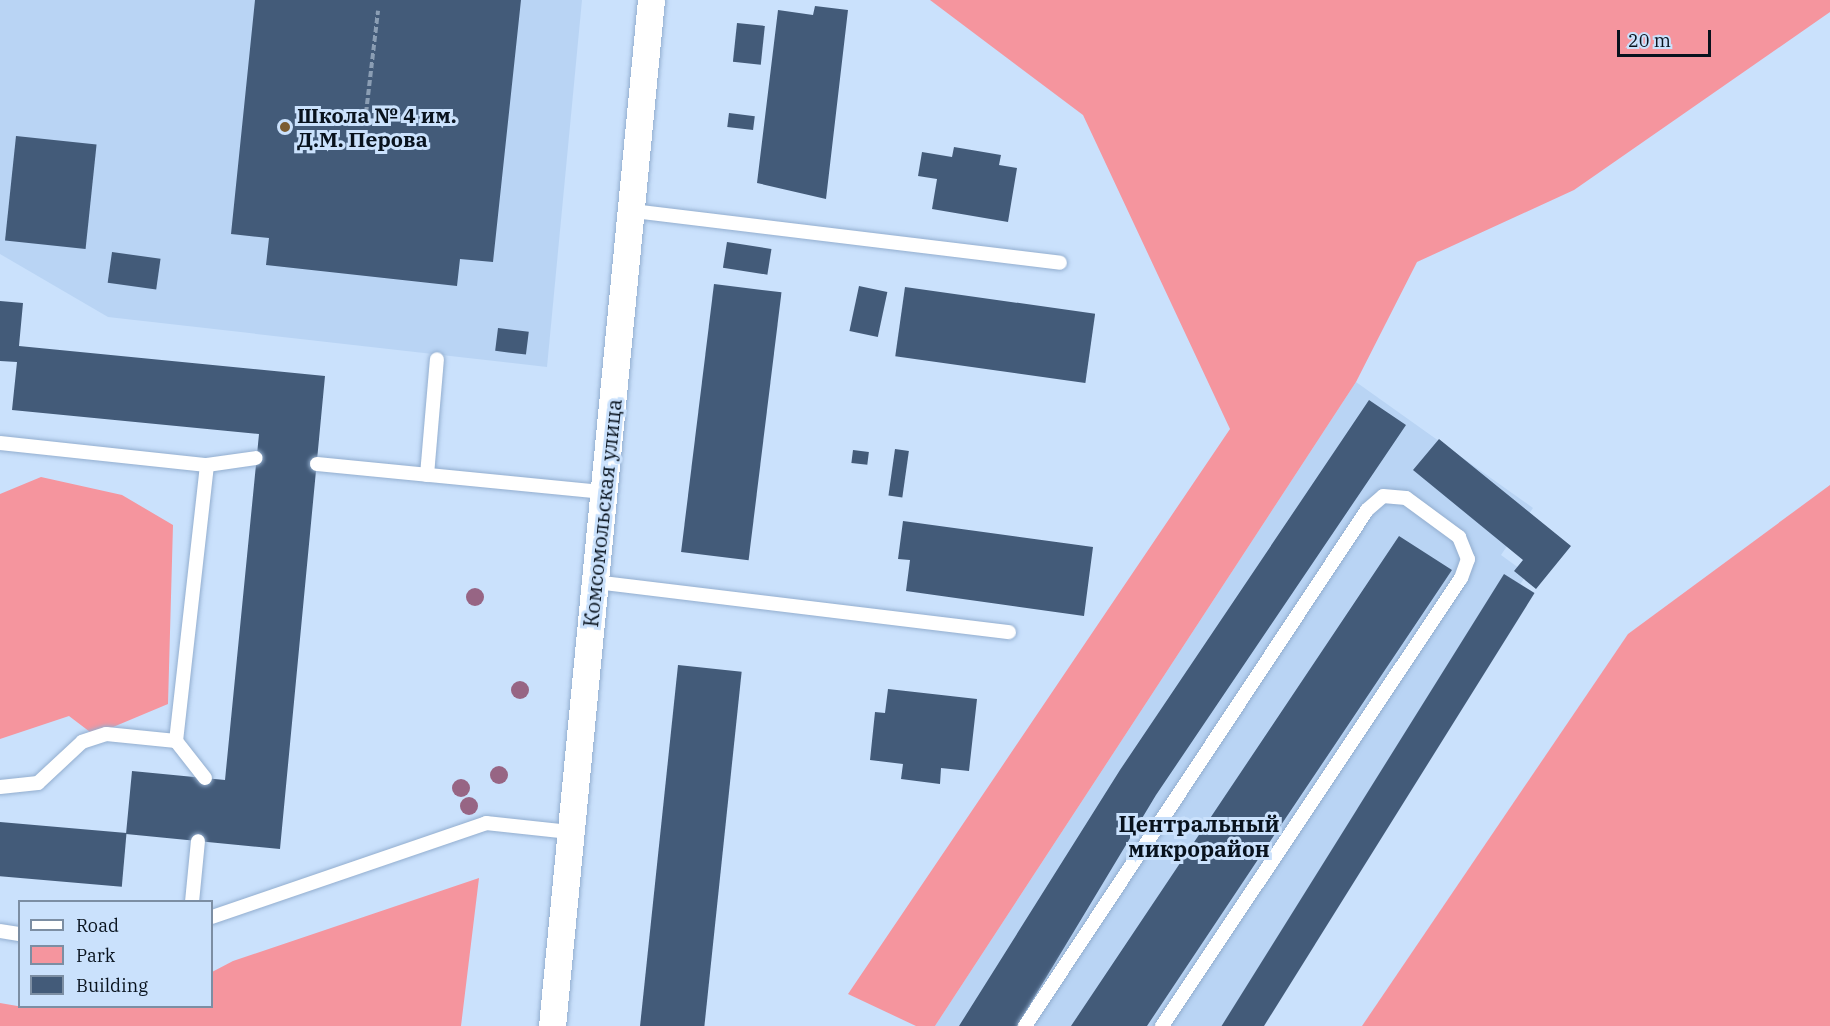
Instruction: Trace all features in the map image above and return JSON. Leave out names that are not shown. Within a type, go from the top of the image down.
[{"type":"street","name":"Комсомольская улица","points":[[552,1026],[633,211],[651,0]]},
{"type":"lane","points":[[633,211],[1060,263]]},
{"type":"lane","points":[[427,475],[437,359]]},
{"type":"lane","points":[[0,443],[207,465],[256,459]]},
{"type":"lane","points":[[317,464],[604,492]]},
{"type":"lane","points":[[205,778],[176,741],[207,465]]},
{"type":"lane","points":[[1025,1026],[1367,510],[1383,495],[1406,498],[1459,537],[1468,559],[1461,578],[1162,1026]]},
{"type":"lane","points":[[596,582],[1009,632]]},
{"type":"lane","points":[[0,787],[38,783],[82,742],[106,734],[176,741]]},
{"type":"lane","points":[[213,916],[486,823],[570,832]]},
{"type":"lane","points":[[192,900],[198,841]]},
{"type":"lane","points":[[0,931],[18,934]]},
{"type":"path","points":[[366,112],[378,12]]},
{"type":"shaded area","name":"Школа № 4 им. Д.М. Перова","points":[[0,0],[582,0],[547,367],[108,317],[0,254]]},
{"type":"shaded area","points":[[1356,382],[1533,508],[1501,555],[1527,574],[1227,1026],[935,1026]]},
{"type":"green space","points":[[930,0],[1830,0],[1830,12],[1574,190],[1417,262],[1356,382],[935,1026],[916,1026],[848,994],[1230,429],[1083,115]]},
{"type":"green space","points":[[41,477],[122,495],[173,525],[168,704],[94,735],[69,716],[0,739],[0,494]]},
{"type":"green space","points":[[1830,485],[1830,1026],[1362,1026],[1628,634]]},
{"type":"green space","points":[[479,878],[461,1026],[0,1026],[0,1003],[18,1006],[18,1008],[213,1008],[213,971],[233,961]]},
{"type":"building","points":[[255,0],[521,0],[493,262],[460,259],[457,286],[266,265],[269,238],[231,234]]},
{"type":"building","points":[[815,6],[848,10],[826,199],[757,183],[778,10],[813,15]]},
{"type":"building","points":[[737,23],[765,26],[761,65],[733,62]]},
{"type":"building","points":[[729,113],[755,116],[753,130],[727,127]]},
{"type":"building","points":[[16,136],[97,144],[86,249],[5,240]]},
{"type":"building","points":[[954,147],[1001,155],[999,165],[1017,168],[1008,222],[932,209],[937,179],[918,176],[922,152],[952,157]]},
{"type":"building","points":[[727,242],[771,249],[767,275],[723,268]]},
{"type":"building","points":[[112,252],[161,259],[156,290],[108,283]]},
{"type":"building","points":[[714,284],[781,292],[749,560],[681,552]]},
{"type":"building","points":[[859,286],[887,292],[878,337],[849,331]]},
{"type":"building","points":[[905,287],[1095,314],[1085,383],[895,356]]},
{"type":"building","points":[[0,301],[23,303],[19,346],[325,376],[280,849],[126,834],[132,771],[225,780],[259,434],[12,410],[17,362],[0,361]]},
{"type":"building","points":[[498,328],[529,332],[526,355],[495,351]]},
{"type":"building","points":[[1369,400],[1406,425],[1156,795],[1017,1026],[959,1026],[1120,770]]},
{"type":"building","points":[[1439,439],[1571,546],[1536,589],[1514,571],[1523,560],[1413,470]]},
{"type":"building","points":[[895,449],[909,451],[902,497],[888,496]]},
{"type":"building","points":[[853,450],[869,452],[867,465],[851,463]]},
{"type":"building","points":[[903,521],[1093,547],[1084,616],[906,591],[910,560],[898,559]]},
{"type":"building","points":[[1399,536],[1452,570],[1147,1026],[1071,1026]]},
{"type":"building","points":[[1504,574],[1535,593],[1264,1026],[1222,1026]]},
{"type":"building","points":[[678,665],[742,672],[704,1026],[640,1026]]},
{"type":"building","points":[[888,689],[977,699],[969,771],[941,768],[940,784],[901,779],[903,764],[870,760],[875,712],[885,713]]},
{"type":"building","points":[[0,822],[127,833],[122,887],[0,876]]},
{"type":"place","name":"Школа № 4 им. Д.М. Перова","points":[[285,127]]},
{"type":"district","name":"Центральный микрорайон","points":[[1199,836]]}]
